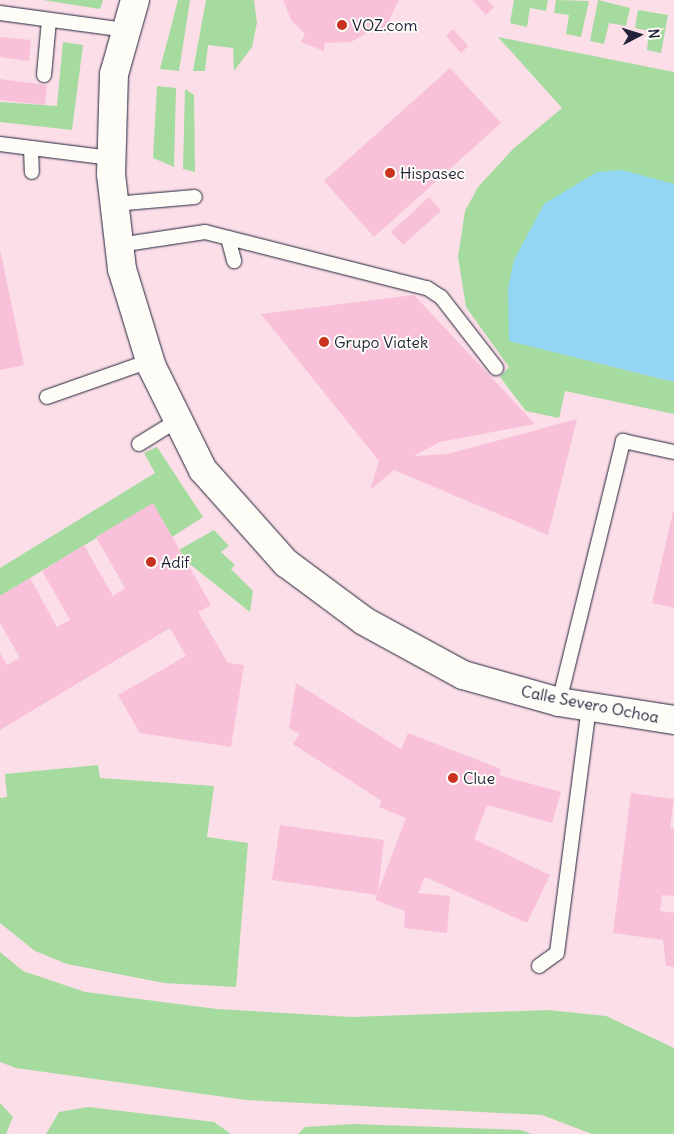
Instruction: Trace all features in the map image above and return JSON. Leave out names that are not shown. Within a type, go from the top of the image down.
[{"type":"street","name":"Calle Severo Ochoa","points":[[135,0],[114,74],[111,158],[119,244],[150,361],[203,470],[286,563],[364,621],[463,675],[559,702],[674,720]]},
{"type":"lane","points":[[0,13],[125,30]]},
{"type":"lane","points":[[44,75],[49,20]]},
{"type":"lane","points":[[0,144],[111,158]]},
{"type":"lane","points":[[31,148],[32,172]]},
{"type":"lane","points":[[114,204],[195,197]]},
{"type":"lane","points":[[119,244],[205,232],[350,266],[373,278],[427,288],[441,297],[496,368]]},
{"type":"lane","points":[[228,238],[234,261]]},
{"type":"lane","points":[[47,397],[150,361]]},
{"type":"lane","points":[[139,444],[178,420]]},
{"type":"lane","points":[[559,702],[623,441],[674,452]]},
{"type":"lane","points":[[540,966],[557,953],[589,706]]},
{"type":"shaded area","points":[[0,0],[674,0],[674,1134],[0,1134]]},
{"type":"green space","points":[[43,0],[103,0],[100,9]]},
{"type":"green space","points":[[178,0],[190,0],[179,71],[160,69]]},
{"type":"green space","points":[[206,0],[254,0],[257,23],[252,47],[234,71],[233,48],[208,45],[205,71],[193,71]]},
{"type":"green space","points":[[514,0],[548,0],[546,11],[530,8],[527,27],[510,23]]},
{"type":"green space","points":[[556,0],[589,1],[581,37],[566,34],[569,15],[554,13]]},
{"type":"green space","points":[[598,0],[630,8],[626,26],[609,23],[604,44],[590,41]]},
{"type":"green space","points":[[638,10],[668,15],[661,53],[647,50],[649,31],[635,28]]},
{"type":"green space","points":[[498,37],[674,72],[674,380],[538,348],[674,382],[674,414],[565,391],[559,418],[526,411],[500,377],[509,367],[466,307],[458,257],[465,211],[478,187],[513,149],[562,108]]},
{"type":"green space","points":[[63,42],[83,45],[72,130],[0,122],[0,102],[57,106]]},
{"type":"green space","points":[[157,86],[176,88],[174,167],[153,158]]},
{"type":"green space","points":[[185,89],[194,95],[195,172],[183,169]]},
{"type":"green space","points":[[157,447],[203,517],[172,537],[153,504],[0,596],[0,568],[155,473],[144,453]]},
{"type":"green space","points":[[214,530],[229,546],[221,552],[235,565],[231,569],[253,591],[250,612],[186,561],[179,550]]},
{"type":"green space","points":[[98,765],[100,778],[214,786],[207,837],[248,843],[236,987],[164,983],[67,964],[35,951],[0,923],[0,798],[7,797],[5,774]]},
{"type":"green space","points":[[0,952],[23,971],[85,992],[217,1009],[352,1017],[548,1010],[606,1016],[674,1048],[674,1134],[592,1134],[542,1115],[246,1100],[16,1068],[0,1062]]},
{"type":"green space","points":[[0,1103],[13,1117],[6,1134],[0,1134]]},
{"type":"green space","points":[[88,1107],[214,1122],[231,1134],[46,1134],[59,1112]]},
{"type":"green space","points":[[353,1124],[521,1130],[532,1134],[298,1134],[305,1127]]},
{"type":"water","points":[[622,170],[674,184],[674,382],[509,341],[508,288],[514,260],[544,204],[597,172]]},
{"type":"building","name":"VOZ.com","points":[[283,0],[399,0],[382,34],[375,28],[351,42],[325,43],[324,51],[301,42],[305,34],[291,20]]},
{"type":"building","points":[[472,0],[487,0],[494,7],[486,15]]},
{"type":"building","points":[[453,29],[468,46],[461,53],[446,36]]},
{"type":"building","points":[[0,37],[31,40],[29,61],[0,57]]},
{"type":"building","points":[[450,68],[501,123],[374,237],[324,181]]},
{"type":"building","points":[[0,79],[47,85],[45,105],[0,100]]},
{"type":"building","points":[[429,197],[441,211],[403,245],[391,232]]},
{"type":"building","points":[[0,249],[24,365],[0,370]]},
{"type":"building","points":[[414,295],[535,424],[440,442],[414,456],[448,454],[577,419],[548,535],[394,470],[370,490],[379,461],[261,314]]},
{"type":"building","points":[[153,503],[211,605],[198,612],[228,663],[244,665],[231,747],[140,733],[118,695],[186,656],[170,628],[0,730],[0,652],[7,665],[20,658],[0,623],[0,596],[30,578],[57,627],[70,620],[42,571],[84,545],[113,596],[125,588],[96,537]]},
{"type":"building","points":[[674,512],[674,608],[652,603]]},
{"type":"building","points":[[296,683],[401,749],[408,733],[501,769],[499,775],[561,792],[552,823],[487,805],[474,839],[550,875],[527,923],[425,877],[418,893],[450,896],[447,933],[404,928],[405,911],[375,900],[377,895],[272,880],[280,825],[384,840],[378,892],[406,818],[379,807],[382,801],[293,744],[300,734],[289,728]]},
{"type":"building","points":[[631,793],[674,799],[670,828],[674,829],[674,896],[662,895],[660,911],[674,913],[674,967],[666,966],[663,940],[613,933]]},
{"type":"place","name":"VOZ.com","points":[[342,25]]},
{"type":"place","name":"Hispasec","points":[[390,173]]},
{"type":"place","name":"Grupo Viatek","points":[[324,342]]},
{"type":"place","name":"Adif","points":[[151,562]]},
{"type":"place","name":"Clue","points":[[453,778]]}]
